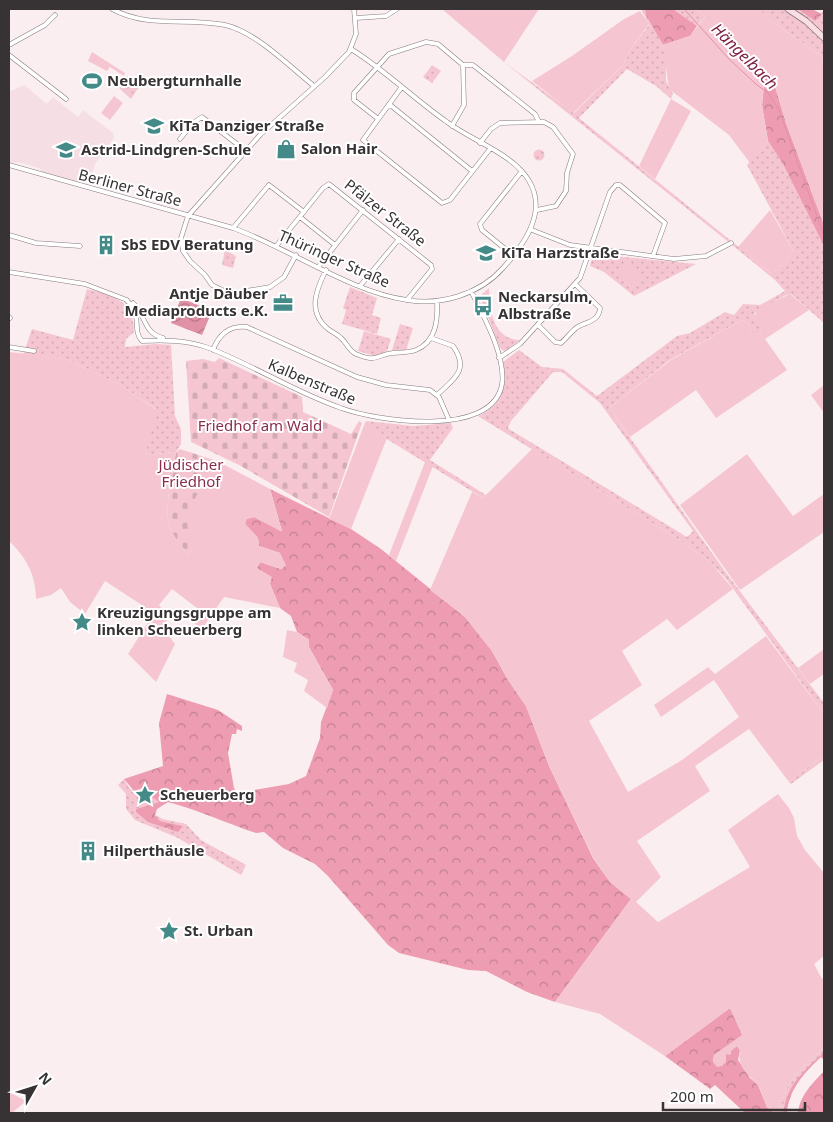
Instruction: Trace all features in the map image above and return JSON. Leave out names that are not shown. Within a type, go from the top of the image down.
[{"type":"main road","points":[[788,9],[806,21],[824,38]]},
{"type":"street","points":[[112,9],[130,17],[150,22],[211,24],[240,30],[252,37],[314,86]]},
{"type":"street","points":[[296,255],[284,277],[270,287],[234,293],[224,291],[212,285],[183,251],[181,238],[188,216],[246,151],[267,128],[338,64],[350,49],[356,34],[354,9]]},
{"type":"street","points":[[356,18],[386,16],[397,9]]},
{"type":"street","points":[[9,45],[45,25],[55,15]]},
{"type":"street","points":[[377,118],[353,97],[376,67],[393,52],[430,42],[438,44],[463,65],[473,65],[534,114],[539,122]]},
{"type":"street","name":"Thüringer Straße","points":[[188,216],[233,228],[277,246],[360,286],[407,300],[437,301],[471,291],[495,276],[514,256],[532,230],[536,210],[531,185],[522,171],[508,159],[452,126],[350,49]]},
{"type":"street","points":[[9,56],[66,99]]},
{"type":"street","points":[[9,62],[14,60]]},
{"type":"street","points":[[452,126],[464,105],[463,65]]},
{"type":"street","points":[[401,88],[364,136],[364,141],[442,203],[450,200],[490,149]]},
{"type":"street","points":[[388,104],[472,171]]},
{"type":"street","points":[[180,139],[193,123],[201,117],[246,151]]},
{"type":"street","points":[[480,143],[491,129],[500,123],[539,122],[553,127],[571,150],[573,158],[567,173],[566,191],[562,200],[552,208],[536,210]]},
{"type":"street","name":"Berliner Straße","points":[[9,165],[188,216]]},
{"type":"street","points":[[514,256],[482,230],[480,224],[522,171]]},
{"type":"street","name":"Pfälzer Straße","points":[[277,246],[325,186],[329,184],[432,267],[407,300]]},
{"type":"street","points":[[233,228],[269,185],[304,212]]},
{"type":"street","points":[[471,291],[486,322],[499,358],[520,344],[583,273],[589,249],[610,192],[618,185],[665,223],[653,256]]},
{"type":"street","points":[[319,266],[363,210]]},
{"type":"street","points":[[300,217],[335,245]]},
{"type":"street","points":[[532,230],[556,241],[589,249],[674,259],[700,258],[731,243]]},
{"type":"street","points":[[9,235],[36,243],[80,246]]},
{"type":"street","points":[[360,286],[398,239]]},
{"type":"street","points":[[326,270],[314,298],[316,312],[323,324],[344,341],[350,350],[370,358],[380,358],[389,354],[417,350],[431,338],[437,322],[437,301]]},
{"type":"street","points":[[9,272],[85,284],[126,300],[137,307],[151,333],[170,340]]},
{"type":"street","points":[[538,325],[555,342],[561,344],[578,326],[588,324],[600,312],[600,308],[575,284]]},
{"type":"street","name":"Kalbenstraße","points":[[126,300],[136,311],[138,334],[142,341],[170,340],[198,345],[361,415],[400,422],[449,420],[478,412],[491,404],[500,390],[502,379],[499,358]]},
{"type":"street","points":[[213,350],[218,338],[224,333],[237,327],[247,327],[357,377],[386,385],[427,388],[437,395],[449,420]]},
{"type":"street","points":[[431,338],[453,346],[461,367],[458,376],[437,395]]},
{"type":"street","points":[[9,347],[34,351]]},
{"type":"shaded area","name":"Astrid-Lindgren-Schule","points":[[24,85],[46,103],[44,106],[53,97],[78,117],[83,110],[113,133],[114,138],[95,164],[90,181],[82,183],[43,173],[39,168],[18,162],[9,163],[9,92]]},
{"type":"green space","points":[[442,9],[539,9],[504,62]]},
{"type":"green space","points":[[641,9],[645,9],[666,52],[666,81],[673,94],[671,99],[656,86],[627,69],[579,118],[772,274],[794,252],[747,165],[768,141],[783,164],[824,246],[824,323],[791,294],[786,295],[754,313],[762,329],[759,334],[754,334],[744,320],[740,321],[670,360],[609,408],[727,574],[824,703],[824,714],[726,579],[710,562],[681,541],[478,416],[493,407],[498,401],[504,387],[503,362],[519,350],[542,367],[563,369],[597,396],[677,336],[690,333],[725,312],[734,315],[743,304],[760,305],[785,291],[775,280],[726,240],[504,62],[574,113],[623,65],[632,47],[649,25]],"holes":[[[553,372],[562,372],[600,403],[693,531],[687,537],[509,429],[511,421]]]},
{"type":"green space","points":[[645,9],[673,9],[697,26],[690,36],[663,45],[646,15]]},
{"type":"green space","points":[[673,9],[697,9],[705,17],[697,26]]},
{"type":"green space","points":[[697,9],[758,9],[777,25],[824,58],[824,225],[786,123],[771,73],[765,76],[762,105],[768,141],[750,163],[729,135],[669,89],[663,45],[690,36],[705,17]]},
{"type":"green space","points":[[758,9],[798,9],[815,21],[824,10],[824,58],[777,25]]},
{"type":"green space","points":[[798,9],[812,9],[822,14],[815,21]]},
{"type":"green space","points":[[640,11],[649,24],[632,47],[623,65],[573,113],[532,81],[572,56],[624,19]]},
{"type":"green space","points":[[92,52],[125,73],[124,76],[110,67],[107,71],[88,61]]},
{"type":"green space","points":[[432,65],[441,71],[432,83],[423,77]]},
{"type":"green space","points":[[771,73],[786,123],[824,225],[824,246],[783,164],[768,141],[762,105],[765,76]]},
{"type":"green space","points":[[127,76],[140,85],[131,99],[119,88]]},
{"type":"green space","points":[[114,96],[123,103],[110,120],[101,113]]},
{"type":"green space","points":[[671,99],[691,111],[655,179],[639,166]]},
{"type":"green space","points":[[539,149],[545,155],[539,161],[533,155]]},
{"type":"green space","points":[[770,210],[794,252],[772,274],[738,247]]},
{"type":"green space","points":[[225,250],[236,256],[233,268],[222,265]]},
{"type":"green space","points":[[593,254],[696,264],[634,296],[604,272],[590,266]]},
{"type":"green space","points":[[625,263],[642,276],[634,285],[618,272]]},
{"type":"green space","points":[[350,287],[377,298],[372,315],[381,318],[377,334],[342,324],[346,310],[343,308]]},
{"type":"green space","points":[[489,288],[490,305],[494,322],[498,329],[503,335],[520,340],[505,352],[500,348],[480,296]]},
{"type":"green space","points":[[87,289],[114,297],[126,306],[133,321],[134,332],[126,339],[125,347],[156,344],[171,345],[175,416],[181,429],[181,444],[176,452],[145,455],[156,409],[120,385],[64,358],[23,355],[32,329],[73,340]]},
{"type":"green space","points":[[790,294],[809,310],[765,339],[787,370],[716,418],[696,390],[630,437],[609,408],[671,360],[740,321],[744,320],[754,334],[759,334],[762,329],[755,317],[756,310]]},
{"type":"green space","points":[[400,324],[413,328],[406,350],[392,350]]},
{"type":"green space","points":[[364,331],[391,339],[387,351],[375,356],[358,351]]},
{"type":"green space","points":[[9,352],[64,358],[120,385],[157,410],[145,455],[176,452],[168,501],[168,520],[174,535],[188,554],[192,551],[190,520],[193,503],[217,461],[270,489],[282,532],[254,517],[247,519],[245,524],[258,538],[259,546],[280,553],[286,565],[282,569],[260,562],[257,568],[272,577],[270,584],[280,608],[224,597],[202,629],[189,619],[197,608],[172,589],[159,605],[169,617],[162,627],[175,644],[156,682],[128,654],[154,613],[105,581],[85,614],[70,602],[61,588],[51,595],[36,599],[36,590],[29,567],[9,541]]},
{"type":"green space","name":"Friedhof am Wald","points":[[219,358],[302,397],[303,412],[351,434],[359,421],[362,423],[329,517],[239,465],[191,442],[186,361],[203,359],[215,362]]},
{"type":"green space","points":[[824,385],[824,413],[811,395]]},
{"type":"green space","points":[[366,421],[413,426],[451,423],[453,428],[430,460],[486,495],[483,498],[364,425]]},
{"type":"green space","points":[[364,425],[387,438],[351,529],[329,519]]},
{"type":"green space","name":"Jüdischer Friedhof","points":[[180,449],[217,461],[211,478],[201,489],[192,530],[192,551],[188,554],[174,535],[168,520],[171,480],[176,452]]},
{"type":"green space","points":[[532,449],[681,541],[710,562],[733,589],[677,630],[667,619],[622,651],[642,685],[589,721],[628,792],[682,760],[739,717],[714,680],[661,717],[654,705],[708,667],[715,674],[766,636],[824,714],[824,755],[789,782],[749,729],[695,766],[710,791],[637,841],[661,877],[636,902],[658,922],[750,867],[728,830],[778,794],[794,818],[797,836],[805,850],[824,873],[824,956],[814,964],[822,979],[824,977],[824,1048],[789,1084],[784,1093],[780,1113],[770,1110],[767,1106],[760,1088],[741,1065],[740,1050],[737,1046],[731,1051],[731,1055],[726,1054],[726,1062],[722,1066],[717,1067],[713,1062],[714,1055],[742,1035],[730,1008],[665,1056],[600,1014],[555,1002],[631,899],[610,882],[593,857],[549,766],[526,706],[508,680],[492,651],[465,617],[430,590],[472,492],[483,498]]},
{"type":"green space","points":[[747,454],[793,516],[824,494],[824,532],[740,590],[680,505]]},
{"type":"green space","points":[[425,462],[433,466],[396,561],[389,555]]},
{"type":"green space","points":[[270,489],[351,529],[381,549],[465,617],[492,651],[508,680],[526,706],[549,766],[593,858],[610,882],[631,899],[555,1002],[527,992],[486,971],[468,970],[399,953],[388,945],[328,876],[315,864],[283,848],[264,832],[256,833],[168,802],[157,809],[155,815],[160,821],[183,826],[178,832],[148,822],[136,812],[136,809],[159,802],[152,797],[154,791],[142,788],[134,791],[124,779],[163,766],[159,723],[167,694],[218,710],[242,726],[242,731],[237,729],[236,734],[232,734],[228,753],[234,788],[237,793],[289,784],[306,776],[320,738],[321,722],[333,690],[309,647],[309,640],[297,632],[291,616],[280,608],[270,584],[257,568],[260,562],[281,569],[280,553],[259,546],[258,538],[245,524],[246,519],[254,517],[282,531]]},
{"type":"green space","points":[[287,630],[297,632],[309,640],[309,647],[333,690],[327,708],[304,691],[308,680],[294,672],[297,663],[283,657]]},
{"type":"green space","points":[[824,649],[824,674],[810,684],[798,668]]},
{"type":"green space","points":[[824,755],[824,760],[791,784],[789,782]]},
{"type":"green space","points":[[124,779],[130,789],[134,791],[142,788],[154,792],[159,802],[136,809],[167,829],[183,826],[160,821],[155,815],[163,819],[186,824],[201,840],[246,865],[241,875],[178,838],[135,820],[126,809],[126,794],[118,785]]},
{"type":"green space","points":[[730,1008],[743,1035],[714,1055],[713,1062],[737,1046],[740,1050],[738,1060],[750,1078],[758,1085],[767,1107],[774,1113],[745,1113],[715,1085],[710,1089],[665,1056]]},
{"type":"green space","points":[[824,1048],[824,1052],[794,1084],[784,1113],[780,1113],[784,1093],[789,1084]]},
{"type":"green space","points":[[824,1052],[824,1060],[821,1057],[798,1082],[788,1104],[787,1113],[784,1113],[785,1103],[792,1086]]},
{"type":"green space","points":[[824,1071],[824,1113],[798,1113],[804,1095]]},
{"type":"green space","points":[[9,1092],[26,1101],[12,1113],[9,1113]]},
{"type":"water","points":[[181,298],[212,311],[202,335],[171,323]]},
{"type":"waterway","name":"Hängelbach","points":[[684,9],[729,59],[768,93],[779,110],[824,236]]},
{"type":"place","name":"Neubergturnhalle","points":[[92,81]]},
{"type":"place","name":"KiTa Danziger Straße","points":[[154,126]]},
{"type":"place","name":"Salon Hair","points":[[286,149]]},
{"type":"place","name":"Astrid-Lindgren-Schule","points":[[66,150]]},
{"type":"place","name":"SbS EDV Beratung","points":[[106,245]]},
{"type":"place","name":"KiTa Harzstraße","points":[[486,253]]},
{"type":"place","name":"Antje Däuber Mediaproducts e.K.","points":[[283,303]]},
{"type":"place","name":"Neckarsulm, Albstraße","points":[[483,306]]},
{"type":"place","name":"Kreuzigungsgruppe am linken Scheuerberg","points":[[82,622]]},
{"type":"place","name":"Scheuerberg","points":[[145,795]]},
{"type":"place","name":"Hilperthäusle","points":[[88,851]]},
{"type":"place","name":"St. Urban","points":[[169,931]]}]
